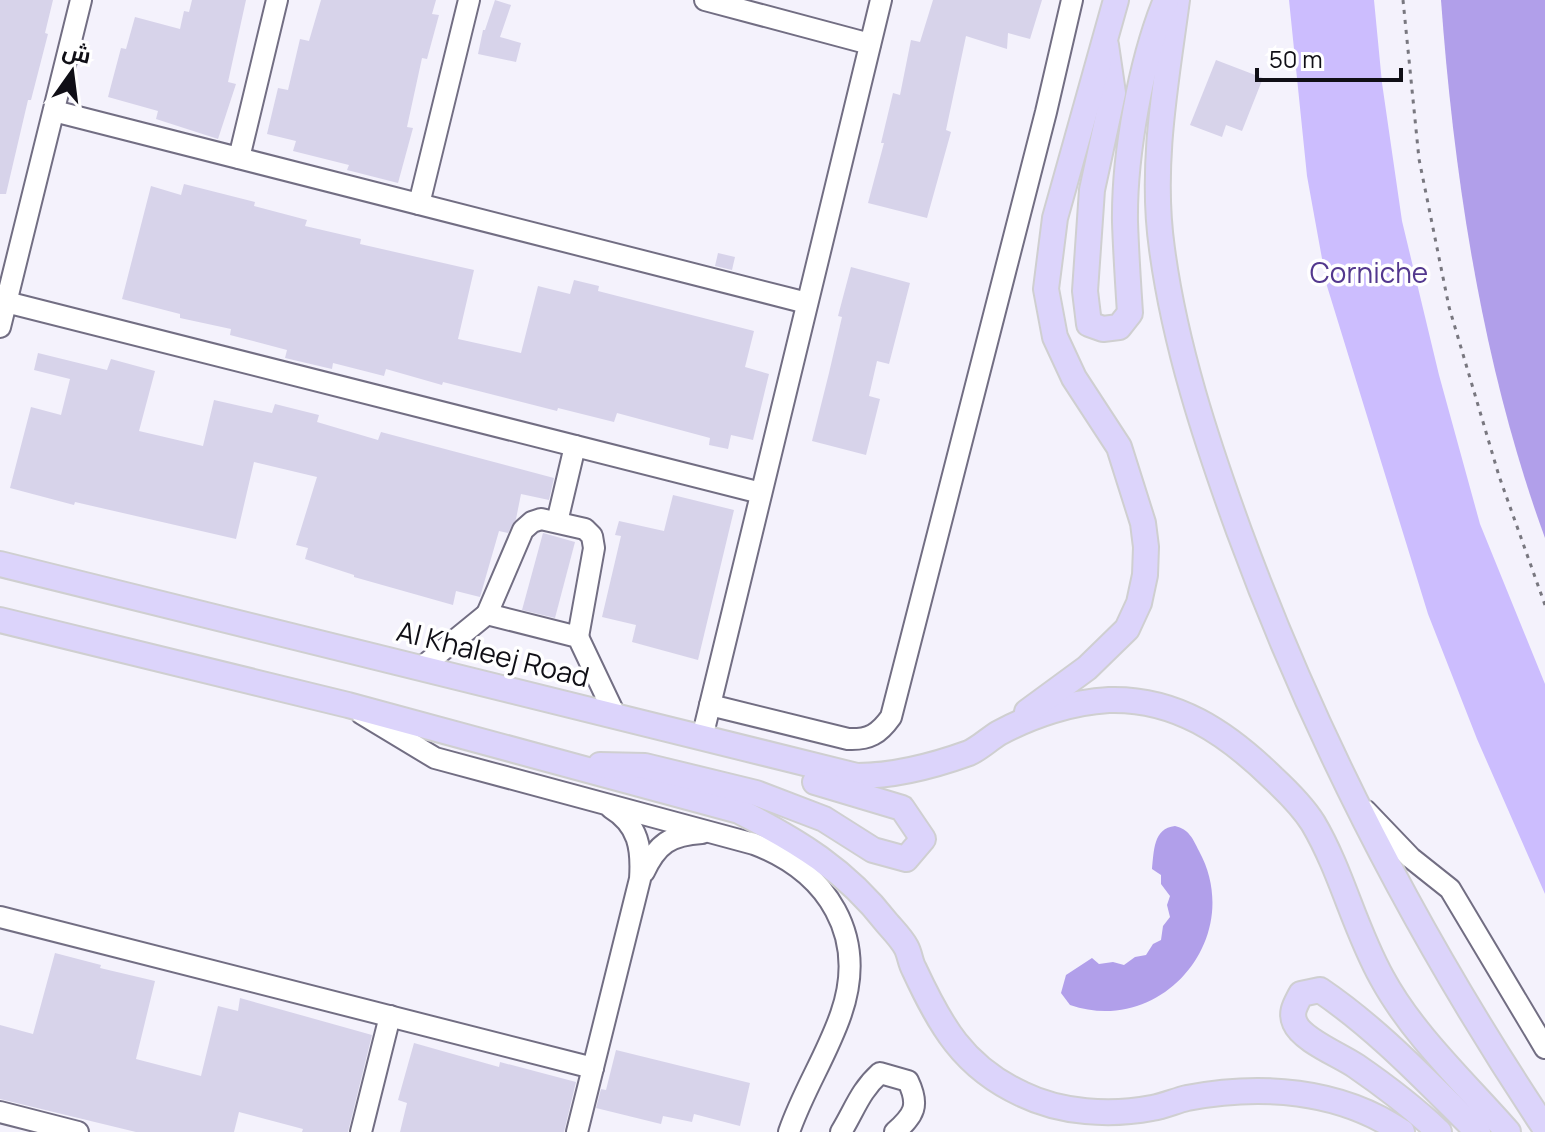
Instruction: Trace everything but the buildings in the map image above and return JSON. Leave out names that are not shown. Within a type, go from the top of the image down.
[{"type":"main road","points":[[1000,733],[1087,668],[1127,629],[1139,603],[1145,575],[1143,523],[1119,447],[1074,378],[1055,337],[1046,289],[1055,218],[1116,0]]},
{"type":"main road","points":[[1105,37],[1113,93],[1092,190],[1085,291],[1089,324],[1103,329],[1119,327],[1130,313],[1125,220],[1127,181],[1142,87],[1166,0]]},
{"type":"main road","points":[[1177,0],[1160,124],[1158,164],[1162,248],[1176,327],[1203,429],[1269,611],[1370,832],[1474,1017],[1545,1128]]},
{"type":"main road","name":"Al Khaleej Road","points":[[0,564],[857,776],[907,771],[972,752],[1000,733]]},
{"type":"main road","points":[[0,620],[348,705],[739,811],[787,836],[858,887],[906,947],[941,1024],[954,1042],[981,1068],[1022,1095],[1055,1106],[1128,1112],[1155,1108],[1185,1098],[1238,1092],[1288,1092],[1337,1101],[1379,1117],[1402,1132]]},
{"type":"main road","points":[[1000,733],[1082,702],[1113,700],[1180,711],[1236,743],[1284,788],[1312,820],[1342,881],[1362,938],[1399,1006],[1508,1132]]},
{"type":"main road","points":[[566,765],[645,766],[756,793],[824,819],[873,850],[906,859],[923,839],[902,808],[771,770],[702,738]]},
{"type":"main road","points":[[1439,1132],[1354,1065],[1317,1044],[1296,1026],[1293,1011],[1301,994],[1320,990],[1338,1002],[1379,1035],[1478,1132]]},
{"type":"street","points":[[0,327],[81,0]]},
{"type":"street","points":[[239,158],[277,0]]},
{"type":"street","points":[[419,204],[469,0]]},
{"type":"street","points":[[705,0],[870,44]]},
{"type":"street","points":[[702,738],[881,0]]},
{"type":"street","points":[[710,705],[862,740],[874,736],[891,717],[1043,127],[1072,0]]},
{"type":"street","points":[[54,111],[807,303]]},
{"type":"street","points":[[6,302],[761,493]]},
{"type":"street","points":[[557,522],[575,446]]},
{"type":"street","points":[[422,667],[487,614],[523,530],[532,522],[541,519],[585,529],[592,536],[594,548],[578,637],[616,717]]},
{"type":"street","points":[[487,614],[578,637]]},
{"type":"street","points":[[348,705],[435,758],[754,844],[796,864],[828,897],[845,932],[849,973],[841,1016],[789,1132]]},
{"type":"street","points":[[577,1132],[640,879],[642,855],[633,828],[625,817],[594,800]]},
{"type":"street","points":[[1356,801],[1411,858],[1450,889],[1545,1048]]},
{"type":"street","points":[[640,879],[653,853],[662,844],[681,836],[709,832]]},
{"type":"street","points":[[787,836],[817,865],[849,906],[860,936],[859,987],[803,1132]]},
{"type":"street","points":[[0,917],[593,1068]]},
{"type":"street","points":[[361,1132],[390,1016]]},
{"type":"street","points":[[841,1132],[855,1110],[863,1088],[880,1073],[908,1081],[914,1094],[910,1118],[895,1132]]},
{"type":"street","points":[[0,1112],[78,1132]]},
{"type":"path","points":[[1403,0],[1419,159],[1449,307],[1499,476],[1545,605]]},
{"type":"green space","name":"Corniche","points":[[1289,0],[1374,0],[1382,83],[1402,221],[1439,375],[1480,524],[1545,684],[1545,894],[1477,739],[1428,614],[1327,286],[1307,176]]},
{"type":"shaded area","points":[[1441,0],[1545,0],[1545,538],[1523,474],[1488,341],[1463,204]]},
{"type":"shaded area","points":[[1175,826],[1184,829],[1192,839],[1211,884],[1212,916],[1203,946],[1187,972],[1164,993],[1136,1007],[1104,1011],[1070,1005],[1061,993],[1066,975],[1092,958],[1099,964],[1113,962],[1124,965],[1135,957],[1146,955],[1153,944],[1161,940],[1163,926],[1170,917],[1167,905],[1170,896],[1161,884],[1161,875],[1152,869],[1153,855],[1162,831]]}]
